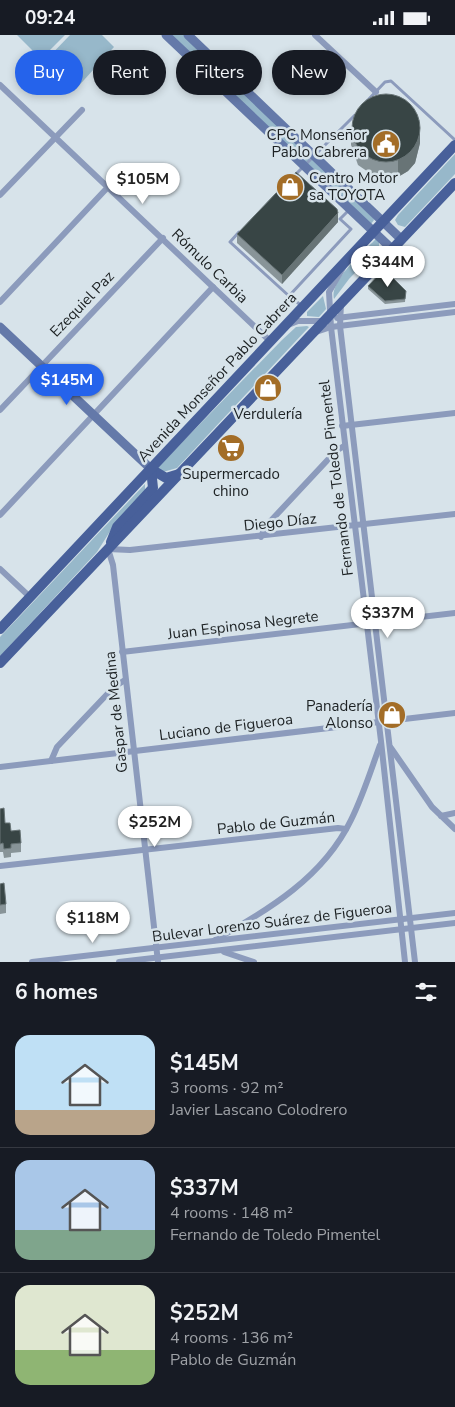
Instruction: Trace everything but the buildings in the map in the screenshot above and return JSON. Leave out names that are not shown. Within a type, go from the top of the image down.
[{"type":"main road","points":[[166,35],[392,249]]},
{"type":"main road","points":[[193,36],[401,239]]},
{"type":"main road","name":"Avenida Monseñor Pablo Cabrera","points":[[0,629],[455,145]]},
{"type":"main road","points":[[0,663],[311,334],[331,319],[341,301],[455,183]]},
{"type":"main road","points":[[0,327],[151,469],[166,478],[180,473]]},
{"type":"main road","points":[[108,549],[117,527],[153,488],[151,469]]},
{"type":"street","points":[[315,35],[376,92]]},
{"type":"street","name":"Rómulo Carbia","points":[[0,86],[271,342]]},
{"type":"street","points":[[0,195],[82,110]]},
{"type":"street","points":[[0,302],[108,187]]},
{"type":"street","name":"Ezequiel Paz","points":[[0,410],[163,239]]},
{"type":"street","name":"Fernando de Toledo Pimentel","points":[[345,263],[341,275],[330,292],[331,319],[344,446],[381,741],[405,962]]},
{"type":"street","points":[[0,515],[213,287]]},
{"type":"street","points":[[284,328],[298,321],[331,319],[455,304]]},
{"type":"street","points":[[340,326],[455,312]]},
{"type":"street","name":"Fernando de Toledo Pimentel","points":[[331,319],[340,326],[415,962]]},
{"type":"street","points":[[342,426],[455,413]]},
{"type":"street","points":[[261,537],[265,527],[336,451],[344,446]]},
{"type":"street","name":"Diego Díaz","points":[[108,549],[130,550],[261,537],[455,514]]},
{"type":"street","name":"Gaspar de Medina","points":[[108,549],[113,565],[158,960]]},
{"type":"street","points":[[0,569],[30,597]]},
{"type":"street","name":"Juan Espinosa Negrete","points":[[122,651],[455,613]]},
{"type":"street","points":[[51,761],[57,747],[114,687],[125,680]]},
{"type":"street","name":"Luciano de Figueroa","points":[[0,767],[455,713]]},
{"type":"street","points":[[213,942],[275,905],[297,888],[321,864],[346,829],[359,802],[381,741]]},
{"type":"street","points":[[390,747],[441,815],[455,829]]},
{"type":"street","points":[[441,815],[455,813]]},
{"type":"street","name":"Pablo de Guzmán","points":[[0,867],[144,849],[338,828],[346,829]]},
{"type":"street","name":"Bulevar Lorenzo Suárez de Figueroa","points":[[32,962],[455,913]]},
{"type":"street","name":"Bulevar Lorenzo Suárez de Figueroa","points":[[119,962],[158,960],[455,923]]},
{"type":"street","points":[[220,951],[254,962]]},
{"type":"lane","points":[[363,106],[385,82],[391,81],[455,139]]},
{"type":"lane","points":[[291,180],[304,166],[316,157],[356,113]]},
{"type":"lane","points":[[288,296],[351,229],[340,219],[350,209]]},
{"type":"lane","points":[[244,228],[230,242],[288,296],[303,307]]},
{"type":"shaded area","points":[[17,35],[65,35],[50,50],[32,50]]},
{"type":"shaded area","points":[[70,35],[102,35],[114,47],[111,50],[93,50],[93,70],[83,81],[83,50],[56,50]]},
{"type":"shaded area","points":[[169,35],[184,35],[199,50],[185,50]]},
{"type":"shaded area","points":[[233,95],[246,95],[373,218],[374,220],[371,224]]},
{"type":"shaded area","points":[[455,154],[455,174],[405,227],[398,225],[395,220],[398,215]]},
{"type":"shaded area","points":[[376,239],[379,242],[379,248],[349,279],[334,299],[334,292],[342,275]]},
{"type":"shaded area","points":[[323,296],[326,309],[319,317],[307,316],[307,312]]},
{"type":"shaded area","points":[[296,327],[309,327],[177,468],[163,472],[157,468],[282,340]]},
{"type":"shaded area","points":[[145,484],[145,491],[114,525],[97,552],[0,656],[0,637]]},
{"type":"place","name":"CPC Monseñor Pablo Cabrera","points":[[386,144]]},
{"type":"place","name":"Centro Motor sa TOYOTA","points":[[290,187]]},
{"type":"place","name":"Verdulería","points":[[268,388]]},
{"type":"place","name":"Supermercado chino","points":[[231,448]]},
{"type":"place","name":"Panadería Alonso","points":[[392,715]]}]
